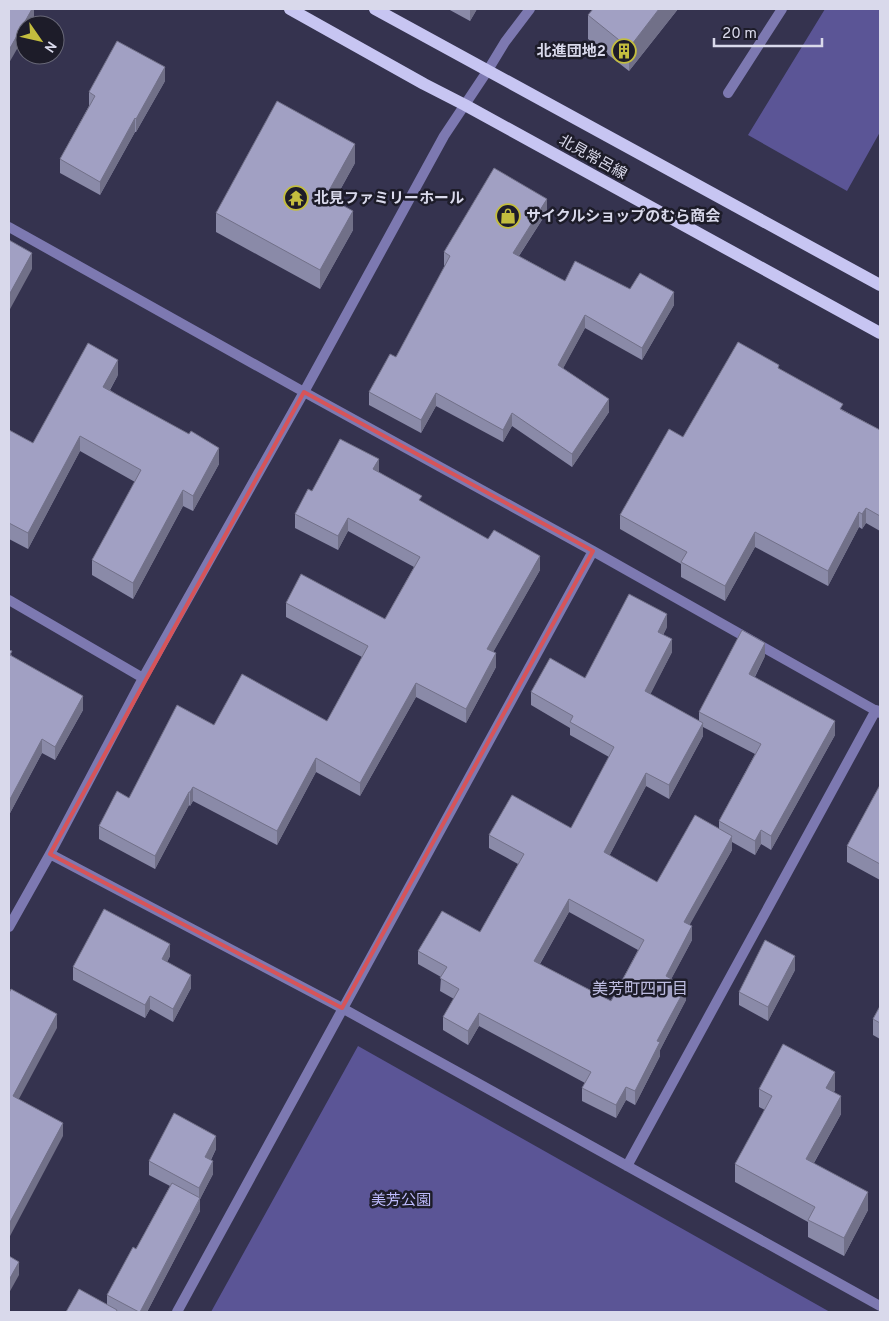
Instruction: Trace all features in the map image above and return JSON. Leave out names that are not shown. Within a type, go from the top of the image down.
[{"type":"main road","name":"北見常呂線","points":[[290,9],[880,333]]},
{"type":"main road","name":"北見常呂線","points":[[374,9],[880,285]]},
{"type":"street","points":[[9,928],[143,678],[304,392],[444,136],[505,42],[530,9]]},
{"type":"street","points":[[728,93],[782,9]]},
{"type":"street","points":[[9,227],[878,711],[627,1166]]},
{"type":"street","points":[[177,1312],[593,551]]},
{"type":"street","points":[[9,600],[143,678]]},
{"type":"street","points":[[50,854],[342,1008],[880,1306]]},
{"type":"highlighted area","points":[[304,392],[593,551],[342,1008],[50,854]]},
{"type":"green space","points":[[825,9],[880,9],[880,132],[847,191],[748,135]]},
{"type":"green space","name":"美芳公園","points":[[358,1046],[830,1312],[211,1312]]},
{"type":"building","points":[[9,9],[32,9],[29,15],[15,15],[15,39],[9,50]]},
{"type":"building","points":[[593,9],[659,9],[629,48],[588,15]]},
{"type":"building","points":[[117,41],[165,67],[100,182],[60,159],[95,96],[89,92]]},
{"type":"building","points":[[277,101],[355,144],[326,196],[353,211],[320,270],[216,213]]},
{"type":"building","points":[[494,168],[547,199],[513,253],[565,281],[575,261],[630,289],[640,273],[674,292],[642,348],[585,315],[558,365],[609,399],[572,454],[512,413],[503,430],[436,393],[421,420],[369,392],[390,354],[396,357],[450,256],[444,252]]},
{"type":"building","points":[[9,240],[32,253],[9,295]]},
{"type":"building","points":[[738,342],[779,365],[778,368],[843,404],[840,409],[880,430],[880,516],[866,508],[862,514],[859,512],[828,571],[755,532],[725,586],[681,562],[687,552],[620,515],[669,429],[683,437]]},
{"type":"building","points":[[88,343],[118,360],[103,387],[189,434],[191,431],[219,448],[193,496],[183,490],[133,583],[92,560],[141,470],[80,436],[28,533],[9,523],[9,430],[33,443]]},
{"type":"building","points":[[340,439],[379,459],[373,469],[422,496],[419,500],[488,539],[494,530],[540,556],[487,649],[496,653],[466,709],[416,683],[360,783],[316,758],[277,831],[193,787],[155,856],[99,826],[117,791],[129,798],[177,705],[214,725],[242,674],[327,721],[368,646],[286,603],[301,574],[385,619],[420,557],[348,518],[338,536],[295,514],[308,489],[312,491]]},
{"type":"building","points":[[629,594],[667,614],[658,632],[672,639],[645,691],[703,723],[669,785],[646,773],[604,852],[657,882],[695,815],[732,836],[684,922],[692,926],[666,976],[686,987],[657,1041],[660,1042],[635,1091],[626,1087],[616,1105],[582,1088],[591,1072],[479,1013],[468,1031],[443,1017],[459,989],[440,978],[447,967],[418,951],[442,911],[480,932],[524,854],[489,835],[512,795],[571,828],[614,747],[570,722],[573,716],[531,692],[550,658],[585,678]],"holes":[[[569,899],[644,940],[611,1001],[534,961]]]},
{"type":"building","points":[[742,630],[765,643],[749,674],[835,721],[771,836],[761,830],[755,841],[719,821],[761,744],[699,712]]},
{"type":"building","points":[[9,650],[12,651],[10,655],[83,696],[55,747],[42,739],[9,801]]},
{"type":"building","points":[[880,785],[880,864],[847,846]]},
{"type":"building","points":[[104,909],[170,944],[162,959],[191,975],[173,1009],[150,996],[145,1005],[73,967]]},
{"type":"building","points":[[765,940],[795,956],[768,1007],[739,992]]},
{"type":"building","points":[[11,989],[57,1014],[13,1096],[63,1123],[9,1224],[9,993]]},
{"type":"building","points":[[880,1006],[880,1023],[873,1019]]},
{"type":"building","points":[[783,1044],[835,1072],[826,1088],[841,1096],[806,1159],[868,1192],[844,1238],[808,1220],[815,1207],[735,1164],[772,1096],[759,1089]]},
{"type":"building","points":[[174,1113],[216,1136],[205,1157],[213,1161],[199,1188],[149,1161]]},
{"type":"building","points":[[172,1183],[200,1198],[139,1312],[107,1295],[133,1247],[136,1249]]},
{"type":"building","points":[[9,1256],[19,1262],[9,1280]]},
{"type":"building","points":[[79,1289],[117,1310],[116,1312],[66,1312]]},
{"type":"place","name":"北進団地2","points":[[624,51]]},
{"type":"place","name":"北見ファミリーホール","points":[[296,198]]},
{"type":"place","name":"サイクルショップのむら商会","points":[[508,216]]},
{"type":"district","name":"美芳町四丁目","points":[[640,988]]}]
